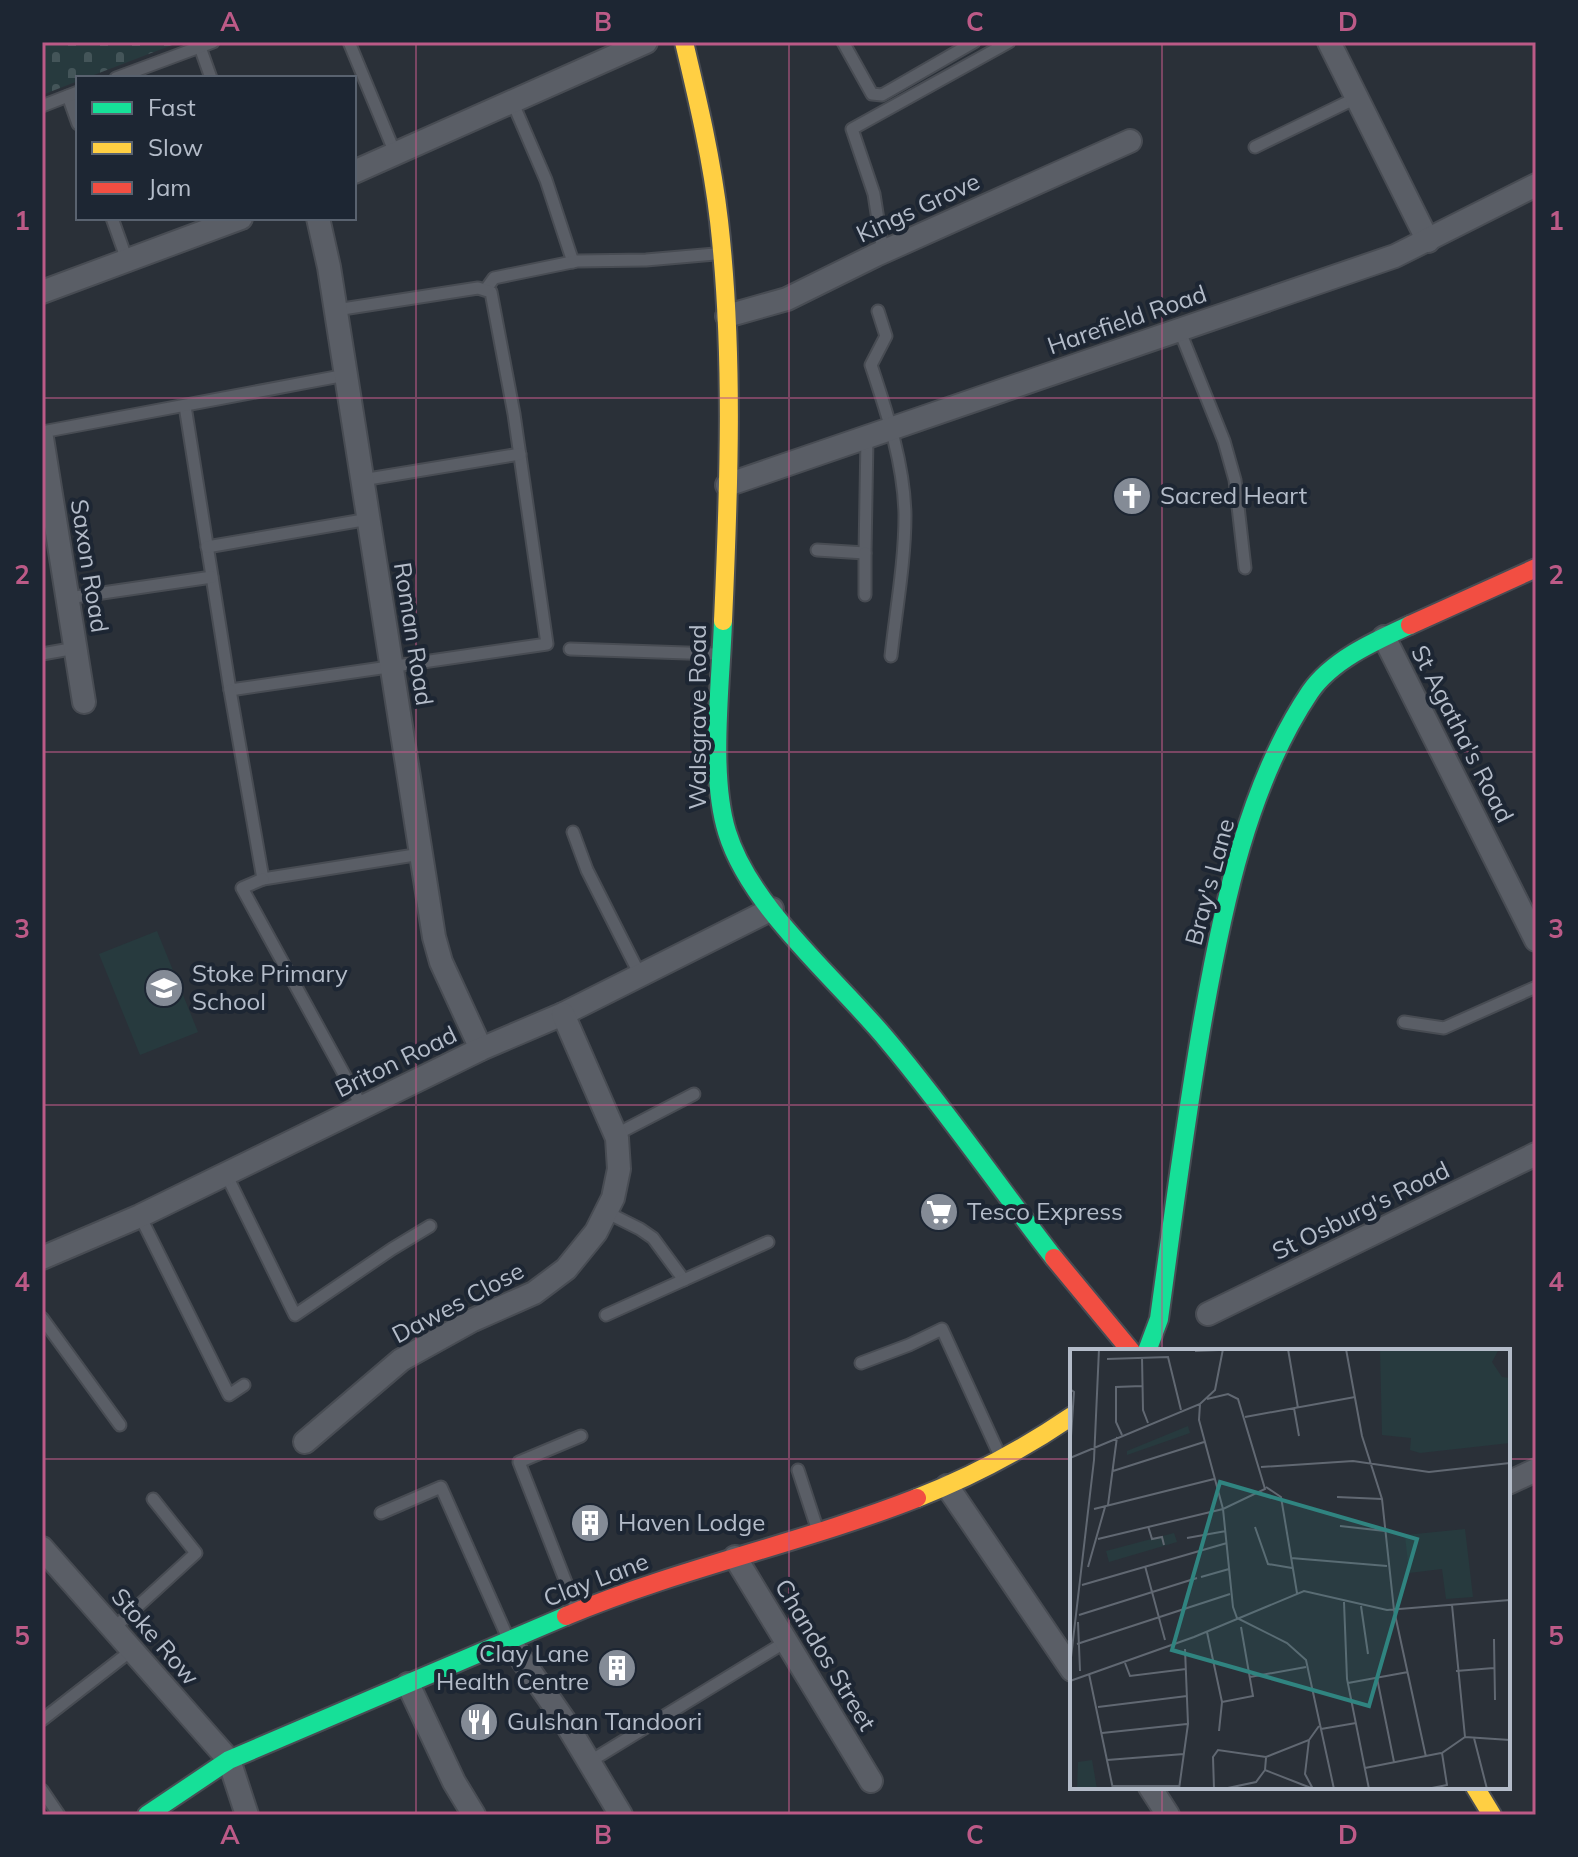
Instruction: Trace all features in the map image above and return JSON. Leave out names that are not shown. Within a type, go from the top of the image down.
[{"type":"main road","name":"Walsgrave Road","points":[[684,42],[713,161],[727,316],[727,485],[718,767],[721,815],[737,858],[772,909],[890,1042],[1082,1296],[1129,1349]]},
{"type":"main road","name":"Bray's Lane","points":[[1148,1349],[1159,1319],[1191,1088],[1219,930],[1249,824],[1272,763],[1311,691],[1336,665],[1384,637],[1536,568]]},
{"type":"main road","name":"Clay Lane","points":[[147,1815],[229,1760],[618,1594],[873,1515],[947,1486],[1070,1417]]},
{"type":"main road","points":[[1476,1789],[1492,1815]]},
{"type":"street","points":[[356,171],[646,42]]},
{"type":"street","points":[[1329,42],[1428,241]]},
{"type":"street","name":"Kings Grove","points":[[727,316],[787,299],[883,252],[1130,141]]},
{"type":"street","name":"Harefield Road","points":[[727,485],[1395,256],[1536,185]]},
{"type":"street","points":[[42,292],[236,220]]},
{"type":"street","name":"Roman Road","points":[[318,220],[336,310],[434,937],[441,962],[481,1049]]},
{"type":"street","name":"Saxon Road","points":[[42,438],[46,480],[84,702]]},
{"type":"street","name":"St Agatha's Road","points":[[1384,637],[1536,940]]},
{"type":"street","name":"Briton Road","points":[[42,1258],[140,1216],[481,1049],[563,1014],[772,909]]},
{"type":"street","name":"Dawes Close","points":[[305,1442],[401,1360],[473,1320],[547,1285],[566,1269],[596,1232],[613,1198],[619,1169],[615,1135],[563,1014]]},
{"type":"street","name":"St Osburg's Road","points":[[1208,1314],[1536,1154]]},
{"type":"street","points":[[1510,1482],[1536,1470]]},
{"type":"street","points":[[947,1486],[1070,1667]]},
{"type":"street","name":"Stoke Row","points":[[42,1548],[229,1760]]},
{"type":"street","name":"Chandos Street","points":[[735,1557],[871,1781]]},
{"type":"street","points":[[509,1641],[564,1720],[621,1815]]},
{"type":"street","points":[[408,1684],[454,1782],[474,1815]]},
{"type":"street","points":[[229,1760],[247,1815]]},
{"type":"street","points":[[1151,1789],[1168,1815]]},
{"type":"lane","points":[[121,76],[213,42]]},
{"type":"lane","points":[[349,42],[395,153]]},
{"type":"lane","points":[[843,42],[872,94],[882,95],[974,42]]},
{"type":"lane","points":[[883,252],[874,194],[852,129],[1009,42]]},
{"type":"lane","points":[[200,47],[210,76]]},
{"type":"lane","points":[[42,106],[73,94]]},
{"type":"lane","points":[[1255,147],[1356,98]]},
{"type":"lane","points":[[511,101],[546,180],[573,262]]},
{"type":"lane","points":[[113,220],[127,260]]},
{"type":"lane","points":[[336,310],[486,289],[494,278],[573,262],[723,254]]},
{"type":"lane","points":[[230,690],[547,644],[520,454],[493,299],[486,289]]},
{"type":"lane","points":[[878,311],[886,336],[871,365],[892,428],[905,515],[891,656]]},
{"type":"lane","points":[[1179,329],[1224,441],[1241,520],[1245,568]]},
{"type":"lane","points":[[42,432],[346,375]]},
{"type":"lane","points":[[185,406],[263,879]]},
{"type":"lane","points":[[865,595],[867,436]]},
{"type":"lane","points":[[362,480],[520,454]]},
{"type":"lane","points":[[207,547],[369,519]]},
{"type":"lane","points":[[817,550],[865,553]]},
{"type":"lane","points":[[68,598],[212,577]]},
{"type":"lane","points":[[42,654],[76,648]]},
{"type":"lane","points":[[570,649],[721,655]]},
{"type":"lane","points":[[573,832],[587,870],[640,975]]},
{"type":"lane","points":[[362,1107],[242,888],[263,879],[421,854]]},
{"type":"lane","points":[[1404,1022],[1444,1028],[1536,987]]},
{"type":"lane","points":[[615,1135],[694,1094]]},
{"type":"lane","points":[[226,1174],[295,1315],[430,1226]]},
{"type":"lane","points":[[606,1212],[653,1238],[684,1280]]},
{"type":"lane","points":[[140,1216],[229,1395],[244,1385]]},
{"type":"lane","points":[[606,1315],[768,1242]]},
{"type":"lane","points":[[42,1318],[120,1425]]},
{"type":"lane","points":[[861,1363],[942,1329],[1001,1457]]},
{"type":"lane","points":[[577,1612],[519,1462],[581,1436]]},
{"type":"lane","points":[[798,1470],[818,1531]]},
{"type":"lane","points":[[381,1513],[441,1487],[509,1641]]},
{"type":"lane","points":[[113,1629],[196,1553],[153,1499]]},
{"type":"lane","points":[[589,1762],[787,1641]]},
{"type":"lane","points":[[42,1720],[132,1650]]},
{"type":"lane","points":[[42,1790],[59,1815]]},
{"type":"green space","points":[[42,42],[180,42],[91,76],[76,76],[76,82],[42,95]]},
{"type":"green space","points":[[157,931],[198,1032],[140,1055],[99,954]]},
{"type":"traffic: fast","points":[[723,621],[718,783],[727,832],[738,860],[755,888],[797,942],[910,1067],[1054,1258]]},
{"type":"traffic: fast","points":[[1148,1349],[1159,1319],[1211,972],[1230,889],[1254,806],[1288,728],[1319,681],[1355,652],[1410,625]]},
{"type":"traffic: fast","points":[[147,1815],[229,1760],[566,1616]]},
{"type":"traffic: slow","points":[[684,42],[713,176],[724,271],[729,421],[723,621]]},
{"type":"traffic: slow","points":[[917,1498],[997,1461],[1070,1417]]},
{"type":"traffic: slow","points":[[1476,1789],[1492,1815]]},
{"type":"traffic: jam","points":[[1410,625],[1536,568]]},
{"type":"traffic: jam","points":[[1054,1258],[1129,1349]]},
{"type":"traffic: jam","points":[[566,1616],[653,1584],[830,1529],[917,1498]]},
{"type":"place","name":"Sacred Heart","points":[[1132,496]]},
{"type":"place","name":"Stoke Primary School","points":[[164,988]]},
{"type":"place","name":"Tesco Express","points":[[939,1212]]},
{"type":"place","name":"Haven Lodge","points":[[590,1523]]},
{"type":"place","name":"Clay Lane Health Centre","points":[[617,1668]]},
{"type":"place","name":"Gulshan Tandoori","points":[[479,1722]]}]
